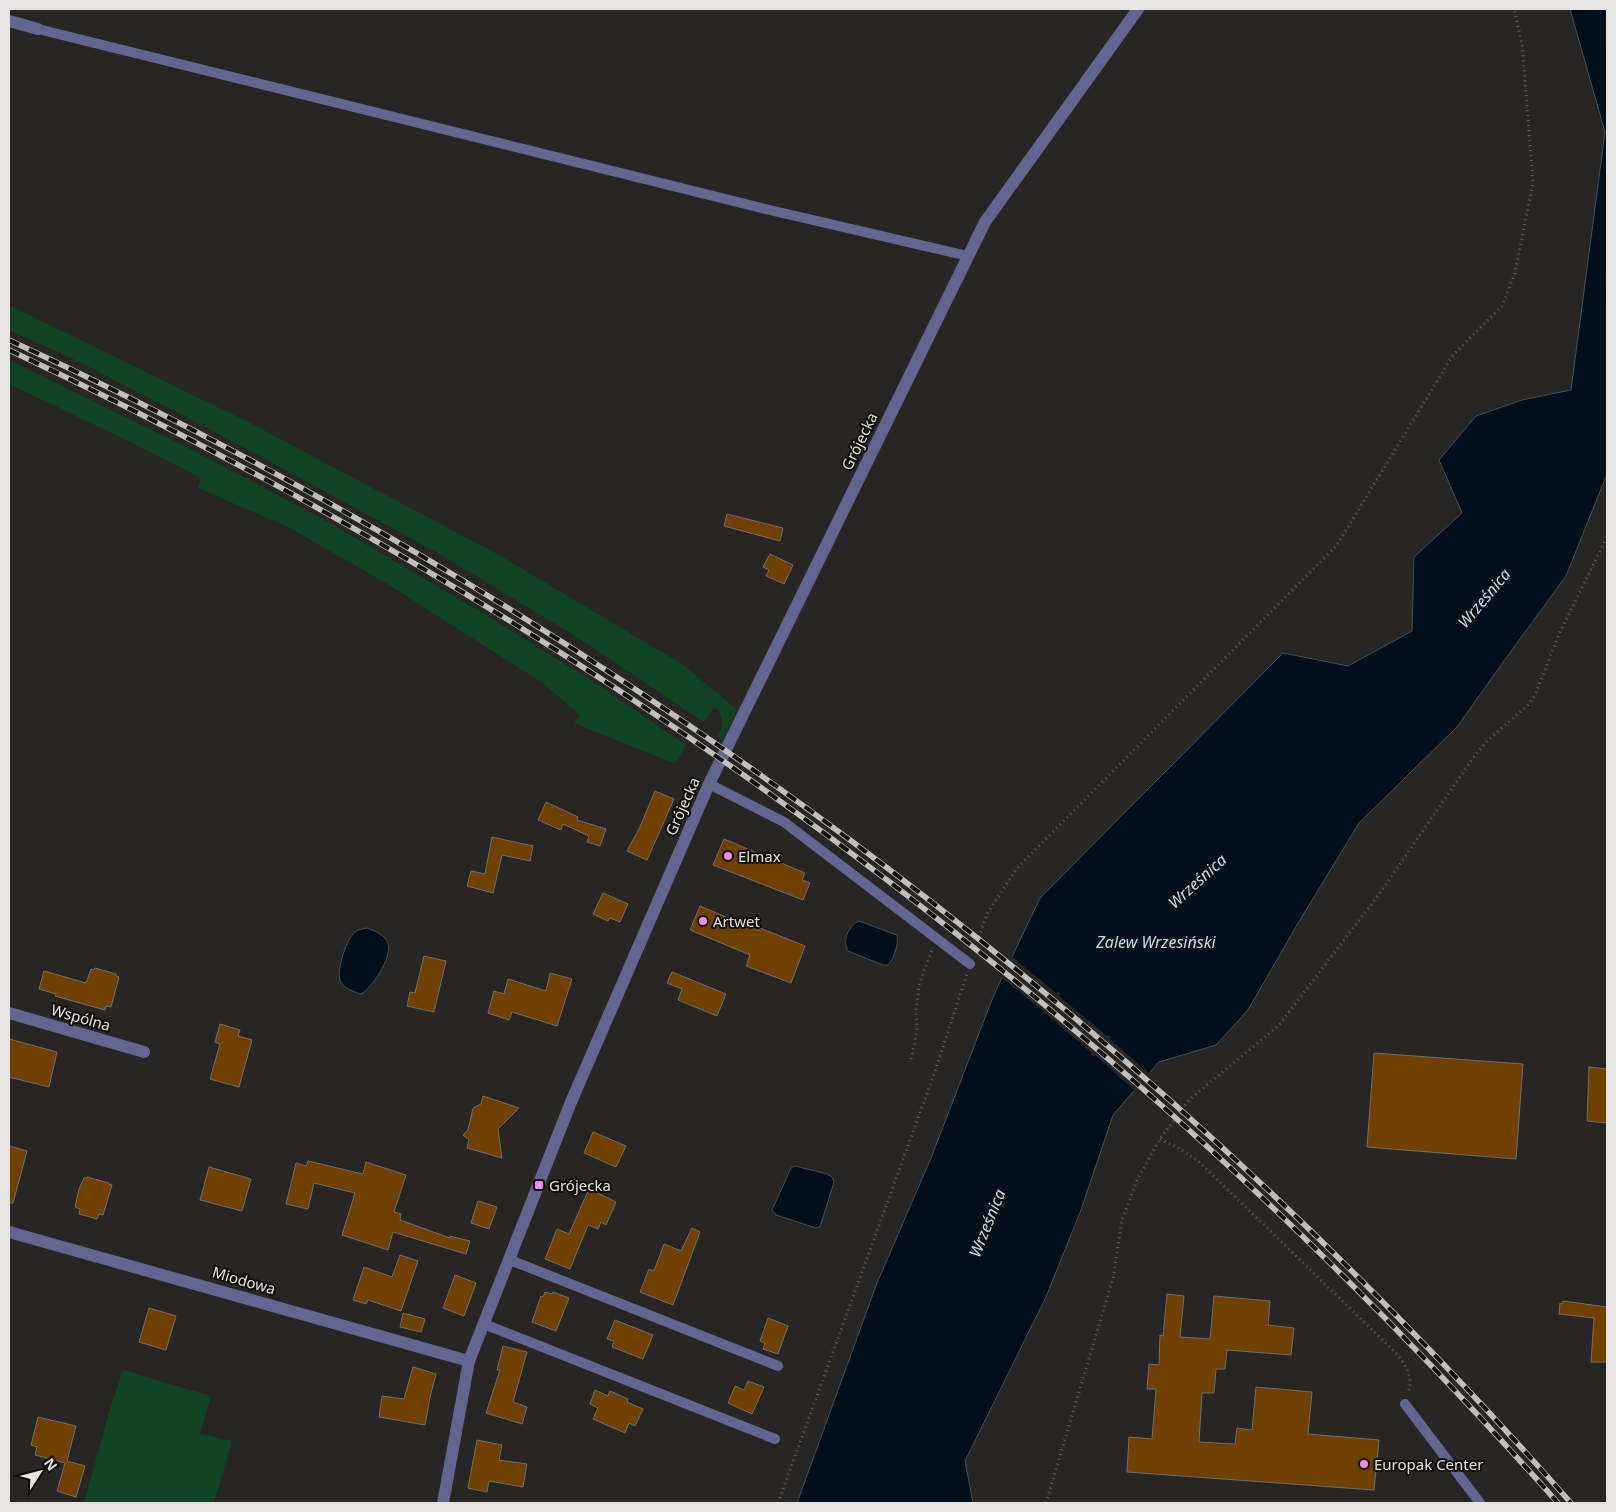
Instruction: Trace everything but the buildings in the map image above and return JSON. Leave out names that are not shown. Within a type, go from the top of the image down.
[{"type":"street","name":"Grójecka","points":[[443,1503],[469,1361],[571,1102],[710,784],[985,222],[1138,9]]},
{"type":"street","points":[[9,21],[38,29]]},
{"type":"street","name":"Wspólna","points":[[9,1013],[144,1052]]},
{"type":"street","name":"Miodowa","points":[[9,1232],[469,1361]]},
{"type":"lane","points":[[38,29],[774,211],[968,256]]},
{"type":"lane","points":[[710,784],[784,822],[939,938],[970,964]]},
{"type":"lane","points":[[510,1260],[778,1366]]},
{"type":"lane","points":[[484,1324],[776,1439]]},
{"type":"lane","points":[[1404,1404],[1480,1503]]},
{"type":"path","points":[[778,1503],[932,1077],[987,914],[1017,868],[1337,545],[1453,355],[1502,306],[1515,273],[1533,183],[1522,43],[1514,9]]},
{"type":"path","points":[[1046,1503],[1114,1278],[1122,1220],[1138,1178],[1160,1139],[1190,1100],[1277,1027],[1380,893],[1486,741],[1528,705],[1535,695],[1560,632],[1607,537]]},
{"type":"path","points":[[910,1059],[918,1031],[916,1010],[919,984],[930,954],[939,938]]},
{"type":"path","points":[[1160,1139],[1177,1147],[1198,1161],[1394,1351],[1406,1366],[1412,1383],[1404,1404]]},
{"type":"green space","points":[[9,305],[252,424],[499,555],[685,666],[737,710],[722,740],[718,737],[722,718],[715,707],[703,722],[577,637],[436,552],[217,433],[75,360],[9,330]]},
{"type":"green space","points":[[9,360],[194,451],[323,519],[486,615],[600,686],[686,745],[675,764],[574,723],[580,715],[544,684],[389,585],[288,527],[198,488],[201,478],[9,384]]},
{"type":"green space","points":[[123,1370],[211,1396],[200,1434],[232,1441],[214,1503],[84,1503],[109,1412]]},
{"type":"water","name":"Zalew Wrzesiński","points":[[1570,9],[1607,9],[1607,474],[1566,576],[1457,727],[1359,823],[1248,1010],[1216,1045],[1159,1062],[1113,1115],[1081,1210],[1046,1297],[965,1461],[973,1503],[797,1503],[877,1283],[931,1158],[993,997],[1040,898],[1283,653],[1348,666],[1412,631],[1414,557],[1462,513],[1439,460],[1476,416],[1522,400],[1571,390],[1605,132]]},
{"type":"water","points":[[859,921],[897,935],[896,951],[888,965],[883,965],[848,951],[846,947],[847,934],[852,926]]},
{"type":"water","points":[[367,928],[385,938],[388,950],[380,972],[370,986],[361,994],[345,987],[341,982],[339,972],[350,938],[359,930]]},
{"type":"water","points":[[795,1166],[832,1177],[834,1182],[820,1227],[816,1228],[776,1215],[772,1210],[791,1168]]},
{"type":"pier","points":[[1010,955],[1056,993],[1061,994],[1059,996],[1107,1036],[1111,1037],[1110,1039],[1151,1075],[1136,1092],[1095,1055],[1093,1057],[1092,1053],[1045,1013],[1043,1014],[1042,1010],[1000,976]]},
{"type":"railway","points":[[9,340],[229,449],[443,569],[651,700],[851,840],[1043,992],[1228,1153],[1404,1323],[1571,1503]]},
{"type":"railway","points":[[9,350],[162,425],[312,505],[459,590],[602,680],[743,775],[880,875],[1013,979],[1143,1089],[1252,1188],[1305,1238],[1408,1342],[1558,1503]]},
{"type":"place","name":"Elmax","points":[[728,856]]},
{"type":"place","name":"Artwet","points":[[703,921]]},
{"type":"place","name":"Grójecka","points":[[539,1185]]},
{"type":"place","name":"Europak Center","points":[[1364,1464]]},
{"type":"water label","name":"Wrześnica","points":[[1484,598]]},
{"type":"water label","name":"Wrześnica","points":[[1197,881]]},
{"type":"water label","name":"Wrześnica","points":[[987,1223]]}]
